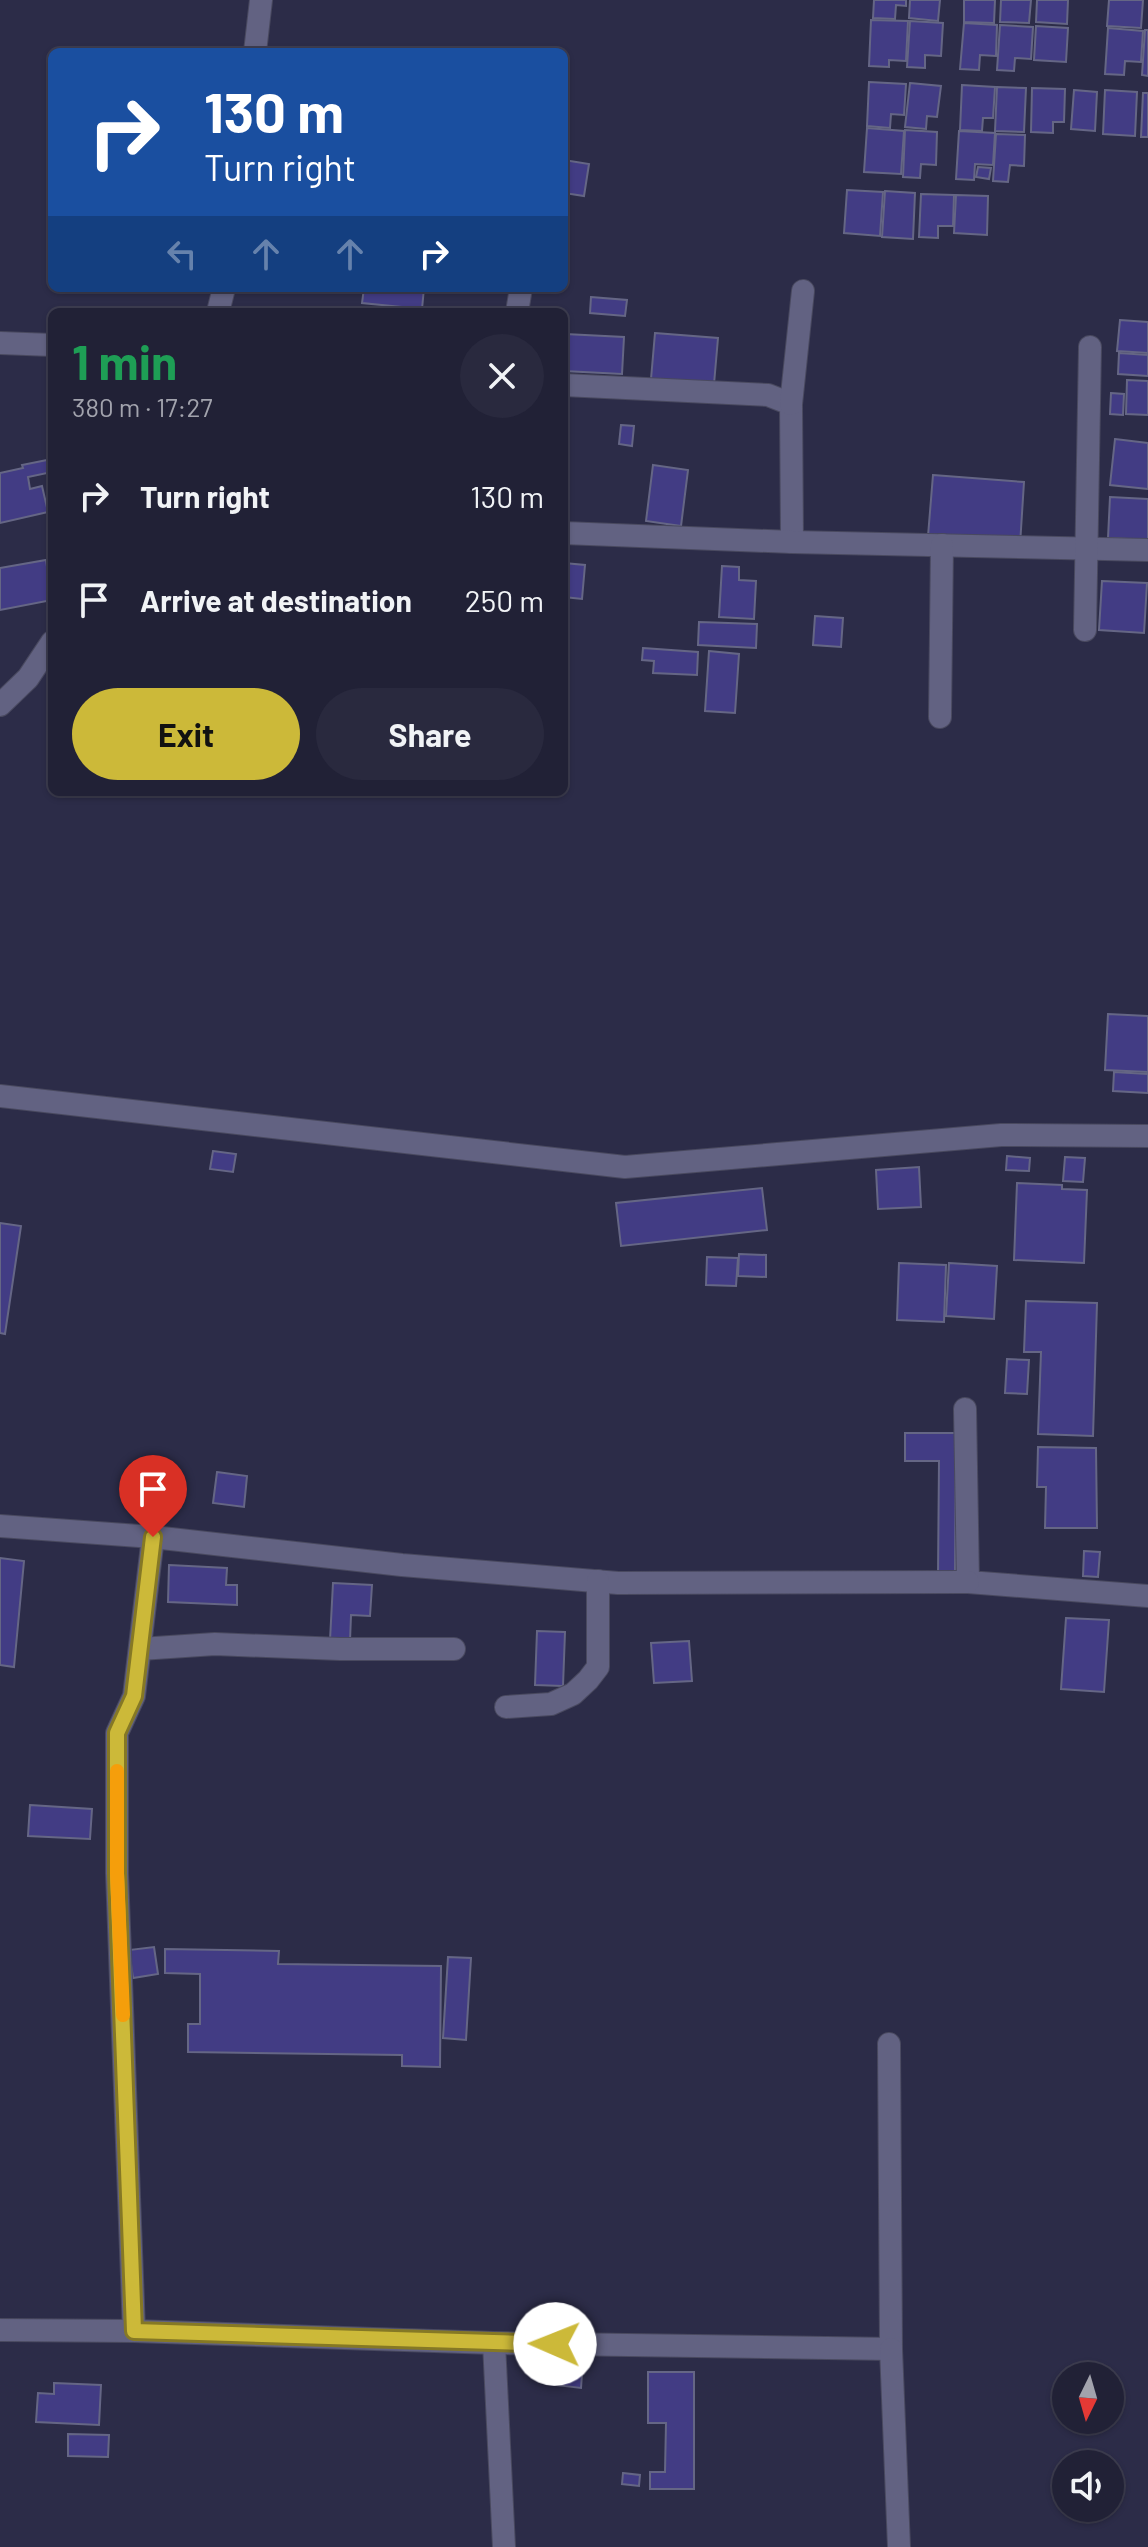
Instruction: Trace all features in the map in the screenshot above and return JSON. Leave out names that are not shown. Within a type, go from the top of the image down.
[{"type":"street","points":[[255,48],[261,0]]},
{"type":"street","points":[[792,542],[791,404],[803,291]]},
{"type":"street","points":[[0,343],[48,345]]},
{"type":"street","points":[[1085,630],[1090,347]]},
{"type":"street","points":[[568,385],[768,395],[791,404]]},
{"type":"street","points":[[568,533],[1148,550]]},
{"type":"street","points":[[940,717],[942,545]]},
{"type":"street","points":[[0,705],[28,678],[48,648]]},
{"type":"street","points":[[0,1096],[625,1167],[1001,1135],[1148,1136]]},
{"type":"street","points":[[965,1409],[968,1582]]},
{"type":"street","points":[[0,1526],[153,1537],[402,1565],[598,1581],[968,1582],[1148,1596]]},
{"type":"street","points":[[134,2331],[117,1873],[117,1733],[134,1696],[153,1537]]},
{"type":"street","points":[[506,1707],[551,1704],[573,1694],[598,1667],[598,1581]]},
{"type":"street","points":[[140,1649],[215,1644],[454,1649]]},
{"type":"street","points":[[889,2044],[891,2349],[899,2547]]},
{"type":"street","points":[[0,2330],[134,2331],[494,2343],[891,2349]]},
{"type":"street","points":[[494,2343],[504,2547]]},
{"type":"building","points":[[874,0],[906,0],[906,6],[896,5],[895,19],[873,18]]},
{"type":"building","points":[[910,0],[940,0],[938,21],[909,18]]},
{"type":"building","points":[[964,0],[995,0],[994,23],[964,22]]},
{"type":"building","points":[[1001,0],[1031,0],[1029,23],[1000,22]]},
{"type":"building","points":[[1037,0],[1068,0],[1067,24],[1036,22]]},
{"type":"building","points":[[1109,0],[1143,0],[1141,28],[1107,26]]},
{"type":"building","points":[[871,20],[908,21],[906,61],[889,60],[889,67],[869,66]]},
{"type":"building","points":[[910,21],[943,23],[941,56],[925,55],[925,68],[907,67]]},
{"type":"building","points":[[964,23],[997,25],[996,56],[980,55],[979,70],[960,69]]},
{"type":"building","points":[[1000,25],[1033,27],[1031,59],[1015,58],[1014,71],[997,70]]},
{"type":"building","points":[[1036,26],[1068,28],[1066,62],[1034,60]]},
{"type":"building","points":[[1108,28],[1143,31],[1141,62],[1125,61],[1124,75],[1105,74]]},
{"type":"building","points":[[1145,30],[1148,30],[1148,76],[1142,75]]},
{"type":"building","points":[[869,82],[906,84],[904,115],[891,114],[890,128],[867,126]]},
{"type":"building","points":[[910,83],[941,86],[937,117],[927,116],[926,129],[905,127]]},
{"type":"building","points":[[962,85],[995,87],[993,118],[983,118],[982,131],[960,130]]},
{"type":"building","points":[[997,87],[1026,88],[1024,132],[995,131]]},
{"type":"building","points":[[1032,88],[1065,89],[1064,122],[1053,122],[1053,133],[1031,132]]},
{"type":"building","points":[[1074,90],[1097,92],[1095,131],[1071,129]]},
{"type":"building","points":[[1105,90],[1137,92],[1135,136],[1103,134]]},
{"type":"building","points":[[1143,93],[1148,93],[1148,137],[1141,137]]},
{"type":"building","points":[[867,128],[904,131],[901,174],[864,172]]},
{"type":"building","points":[[905,130],[937,132],[936,165],[921,164],[920,178],[903,177]]},
{"type":"building","points":[[959,131],[995,133],[993,165],[975,164],[974,180],[956,179]]},
{"type":"building","points":[[996,134],[1025,135],[1024,166],[1010,165],[1008,182],[993,181]]},
{"type":"building","points":[[568,161],[589,164],[584,196],[568,194]]},
{"type":"building","points":[[978,167],[991,168],[989,179],[976,177]]},
{"type":"building","points":[[847,190],[883,192],[880,236],[844,233]]},
{"type":"building","points":[[885,191],[915,193],[913,239],[882,237]]},
{"type":"building","points":[[921,194],[954,195],[953,226],[938,226],[938,238],[919,237]]},
{"type":"building","points":[[956,195],[988,196],[987,235],[954,233]]},
{"type":"building","points":[[363,292],[424,292],[422,308],[362,303]]},
{"type":"building","points":[[591,297],[627,300],[625,316],[590,313]]},
{"type":"building","points":[[1120,320],[1148,322],[1148,353],[1117,351]]},
{"type":"building","points":[[655,333],[718,338],[714,384],[651,379]]},
{"type":"building","points":[[568,334],[624,337],[622,374],[568,371]]},
{"type":"building","points":[[1119,353],[1148,355],[1148,376],[1118,374]]},
{"type":"building","points":[[1127,380],[1148,381],[1148,415],[1126,414]]},
{"type":"building","points":[[1111,393],[1124,394],[1123,415],[1110,414]]},
{"type":"building","points":[[621,425],[634,426],[632,446],[619,444]]},
{"type":"building","points":[[1115,439],[1148,443],[1148,489],[1110,485]]},
{"type":"building","points":[[48,460],[48,473],[28,477],[30,489],[42,486],[48,512],[0,523],[0,473],[23,468],[22,465]]},
{"type":"building","points":[[653,465],[688,470],[681,526],[646,521]]},
{"type":"building","points":[[933,475],[1024,482],[1020,545],[928,536]]},
{"type":"building","points":[[1110,497],[1148,499],[1148,540],[1108,538]]},
{"type":"building","points":[[46,560],[48,601],[0,610],[0,568]]},
{"type":"building","points":[[568,563],[585,565],[582,599],[568,597]]},
{"type":"building","points":[[722,566],[739,567],[739,580],[756,581],[754,619],[719,617]]},
{"type":"building","points":[[1102,581],[1147,583],[1144,633],[1099,630]]},
{"type":"building","points":[[815,616],[843,618],[841,647],[813,645]]},
{"type":"building","points":[[699,622],[757,624],[756,648],[698,645]]},
{"type":"building","points":[[643,648],[698,652],[697,675],[653,673],[654,661],[642,660]]},
{"type":"building","points":[[709,651],[739,654],[735,713],[705,711]]},
{"type":"building","points":[[1108,1014],[1148,1016],[1148,1072],[1105,1070]]},
{"type":"building","points":[[1114,1072],[1148,1074],[1148,1093],[1113,1091]]},
{"type":"building","points":[[213,1151],[236,1154],[233,1172],[210,1169]]},
{"type":"building","points":[[1007,1156],[1030,1158],[1029,1171],[1006,1170]]},
{"type":"building","points":[[1065,1157],[1085,1158],[1083,1182],[1063,1181]]},
{"type":"building","points":[[919,1167],[921,1207],[878,1209],[876,1170]]},
{"type":"building","points":[[1017,1183],[1062,1185],[1062,1189],[1087,1190],[1084,1263],[1014,1260]]},
{"type":"building","points":[[762,1188],[767,1230],[621,1246],[616,1203]]},
{"type":"building","points":[[0,1223],[21,1226],[5,1334],[0,1333]]},
{"type":"building","points":[[739,1254],[766,1255],[766,1277],[738,1276]]},
{"type":"building","points":[[707,1257],[738,1258],[736,1286],[706,1285]]},
{"type":"building","points":[[899,1263],[946,1265],[944,1322],[897,1320]]},
{"type":"building","points":[[949,1263],[997,1266],[994,1319],[946,1316]]},
{"type":"building","points":[[1026,1301],[1097,1303],[1093,1436],[1038,1434],[1041,1352],[1024,1352]]},
{"type":"building","points":[[1007,1359],[1029,1360],[1027,1394],[1005,1393]]},
{"type":"building","points":[[905,1433],[956,1433],[955,1576],[938,1576],[939,1461],[905,1461]]},
{"type":"building","points":[[1038,1447],[1096,1448],[1097,1528],[1045,1528],[1046,1487],[1037,1487]]},
{"type":"building","points":[[217,1472],[247,1476],[244,1507],[213,1503]]},
{"type":"building","points":[[1084,1551],[1100,1552],[1098,1577],[1083,1576]]},
{"type":"building","points":[[0,1558],[24,1561],[14,1667],[0,1665]]},
{"type":"building","points":[[169,1565],[227,1568],[226,1585],[237,1585],[237,1605],[168,1602]]},
{"type":"building","points":[[333,1583],[372,1585],[370,1616],[351,1615],[350,1641],[330,1640]]},
{"type":"building","points":[[1066,1618],[1109,1620],[1104,1692],[1061,1689]]},
{"type":"building","points":[[537,1631],[565,1632],[563,1686],[535,1685]]},
{"type":"building","points":[[689,1641],[692,1681],[654,1683],[651,1643]]},
{"type":"building","points":[[30,1805],[92,1809],[90,1839],[28,1836]]},
{"type":"building","points":[[154,1947],[158,1974],[133,1978],[129,1950]]},
{"type":"building","points":[[165,1949],[279,1951],[278,1964],[441,1966],[440,2067],[402,2066],[402,2055],[188,2052],[188,2024],[200,2024],[200,1974],[165,1973]]},
{"type":"building","points":[[448,1957],[471,1958],[466,2040],[443,2038]]},
{"type":"building","points":[[549,2370],[582,2374],[581,2388],[547,2384]]},
{"type":"building","points":[[648,2372],[694,2372],[694,2489],[650,2489],[650,2472],[665,2472],[666,2423],[648,2423]]},
{"type":"building","points":[[54,2383],[101,2385],[99,2425],[36,2422],[38,2393],[54,2394]]},
{"type":"building","points":[[68,2434],[109,2435],[108,2457],[68,2456]]},
{"type":"building","points":[[623,2473],[640,2475],[639,2486],[622,2484]]},
{"type":"slow traffic","points":[[117,1771],[117,1873],[123,2015]]},
{"type":"route","points":[[153,1537],[134,1696],[117,1733],[117,1873],[134,2331],[555,2344]]}]
